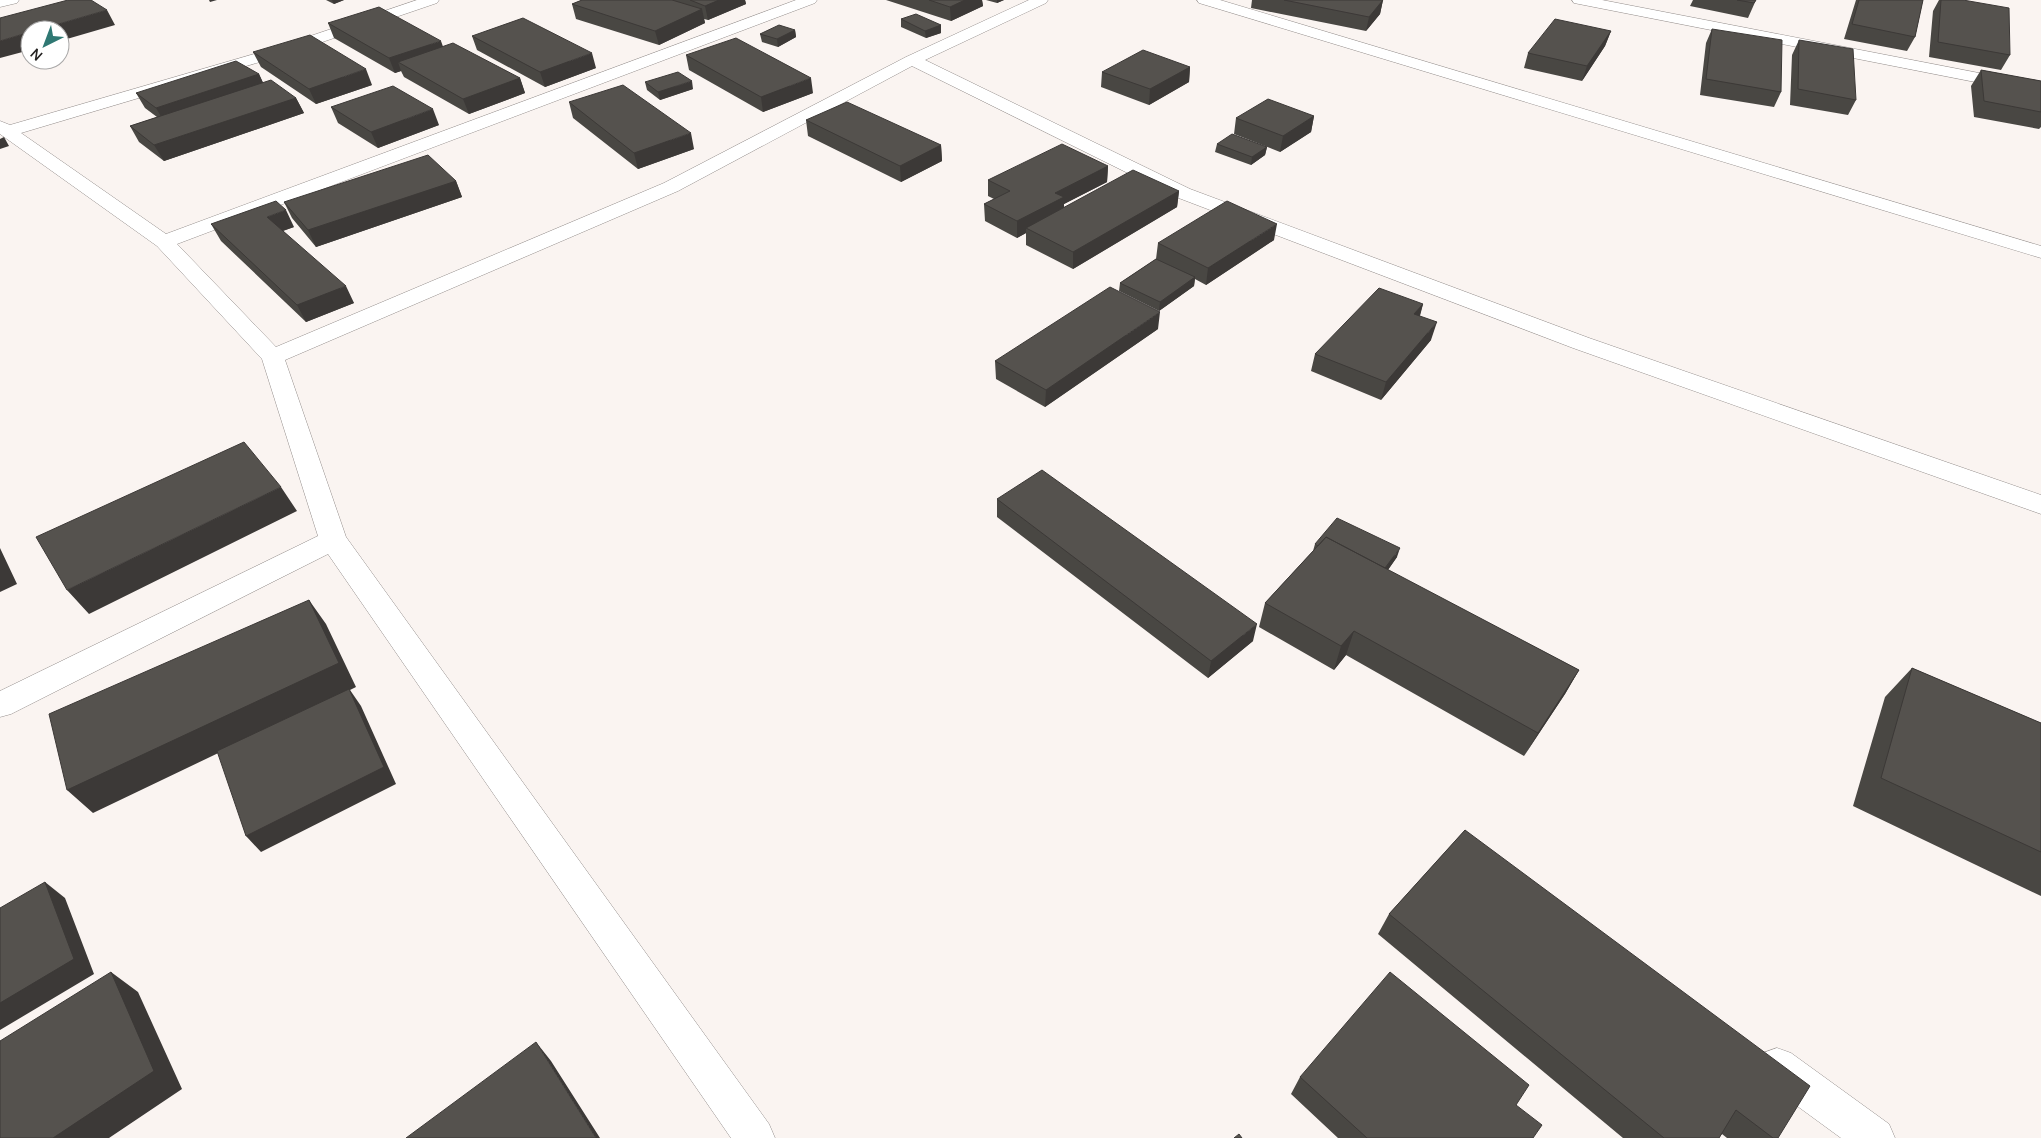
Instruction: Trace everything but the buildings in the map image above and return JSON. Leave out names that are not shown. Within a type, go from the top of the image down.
[{"type":"street","points":[[0,3],[12,0]]},
{"type":"street","points":[[4,128],[284,50],[432,0]]},
{"type":"street","points":[[164,242],[810,0]]},
{"type":"street","points":[[273,357],[671,187],[912,60],[1041,0]]},
{"type":"street","points":[[1204,0],[2041,252]]},
{"type":"street","points":[[1579,0],[2041,90]]},
{"type":"street","points":[[912,60],[1184,193],[1581,343],[2041,506]]},
{"type":"street","points":[[4,128],[164,242],[273,357],[333,540],[756,1138]]},
{"type":"street","points":[[0,705],[333,540]]},
{"type":"street","points":[[1747,1045],[1875,1138]]}]
